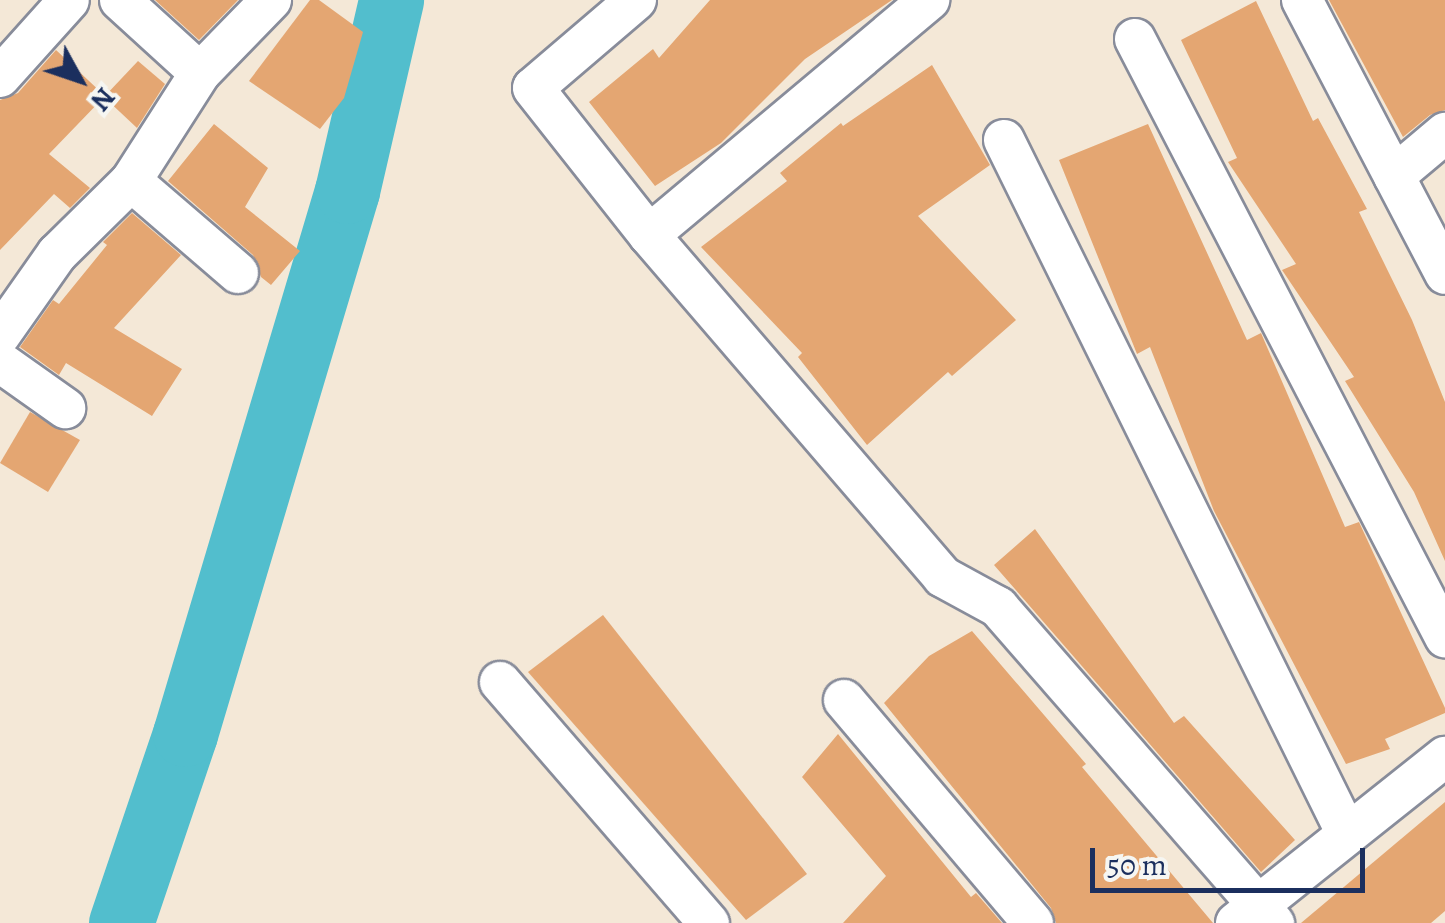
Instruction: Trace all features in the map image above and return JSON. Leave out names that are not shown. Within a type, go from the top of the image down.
[{"type":"street","points":[[0,77],[69,0]]},
{"type":"street","points":[[120,0],[200,73]]},
{"type":"street","points":[[0,335],[57,254],[131,181],[200,73],[271,0]]},
{"type":"street","points":[[636,0],[533,88],[649,235],[943,577],[998,607],[1256,917],[1347,834],[1445,756]]},
{"type":"street","points":[[649,235],[929,0]]},
{"type":"street","points":[[1302,0],[1445,274]]},
{"type":"street","points":[[1134,39],[1445,637]]},
{"type":"street","points":[[1394,176],[1445,133]]},
{"type":"street","points":[[1004,140],[1347,834]]},
{"type":"street","points":[[131,181],[238,274]]},
{"type":"street","points":[[0,362],[65,408]]},
{"type":"street","points":[[500,682],[709,923]]},
{"type":"street","points":[[844,700],[1034,923]]},
{"type":"building","points":[[155,0],[238,0],[199,40]]},
{"type":"building","points":[[310,0],[319,0],[363,32],[344,98],[320,129],[249,81]]},
{"type":"building","points":[[710,0],[892,0],[805,59],[721,143],[655,186],[589,102],[653,49],[659,58]]},
{"type":"building","points":[[1329,0],[1445,0],[1445,110],[1430,115],[1403,137]]},
{"type":"building","points":[[1256,1],[1313,121],[1318,118],[1367,209],[1359,212],[1412,320],[1445,402],[1445,561],[1414,492],[1345,381],[1354,377],[1282,270],[1296,264],[1228,162],[1237,158],[1181,40]]},
{"type":"building","points":[[56,50],[105,96],[49,154],[90,188],[70,208],[54,194],[0,250],[0,100],[18,93]]},
{"type":"building","points":[[138,61],[165,84],[137,128],[104,97]]},
{"type":"building","points":[[932,65],[990,165],[918,216],[1016,320],[952,376],[948,372],[867,445],[798,357],[802,353],[701,247],[787,181],[780,173],[841,123],[843,126]]},
{"type":"building","points":[[214,124],[268,168],[245,207],[300,251],[271,285],[261,277],[253,255],[168,181]]},
{"type":"building","points":[[1148,124],[1247,340],[1261,333],[1345,527],[1359,522],[1445,708],[1445,713],[1385,739],[1390,749],[1346,764],[1214,511],[1150,347],[1137,354],[1059,160]]},
{"type":"building","points":[[132,213],[181,255],[114,328],[182,369],[152,416],[66,363],[59,375],[20,347],[53,300],[59,304],[107,245],[103,242]]},
{"type":"building","points":[[30,412],[80,440],[48,492],[0,463]]},
{"type":"building","points":[[1035,529],[1174,723],[1184,716],[1295,840],[1261,872],[994,565]]},
{"type":"building","points":[[603,615],[807,874],[746,920],[528,672]]},
{"type":"building","points":[[972,631],[1086,764],[1082,767],[1213,923],[1056,923],[1051,908],[884,703],[929,656]]},
{"type":"building","points":[[838,734],[971,897],[976,893],[1002,923],[843,923],[886,876],[802,777]]},
{"type":"building","points":[[1445,802],[1445,911],[1431,923],[1301,923]]},
{"type":"waterway","points":[[121,923],[185,734],[347,191],[391,0]]}]
